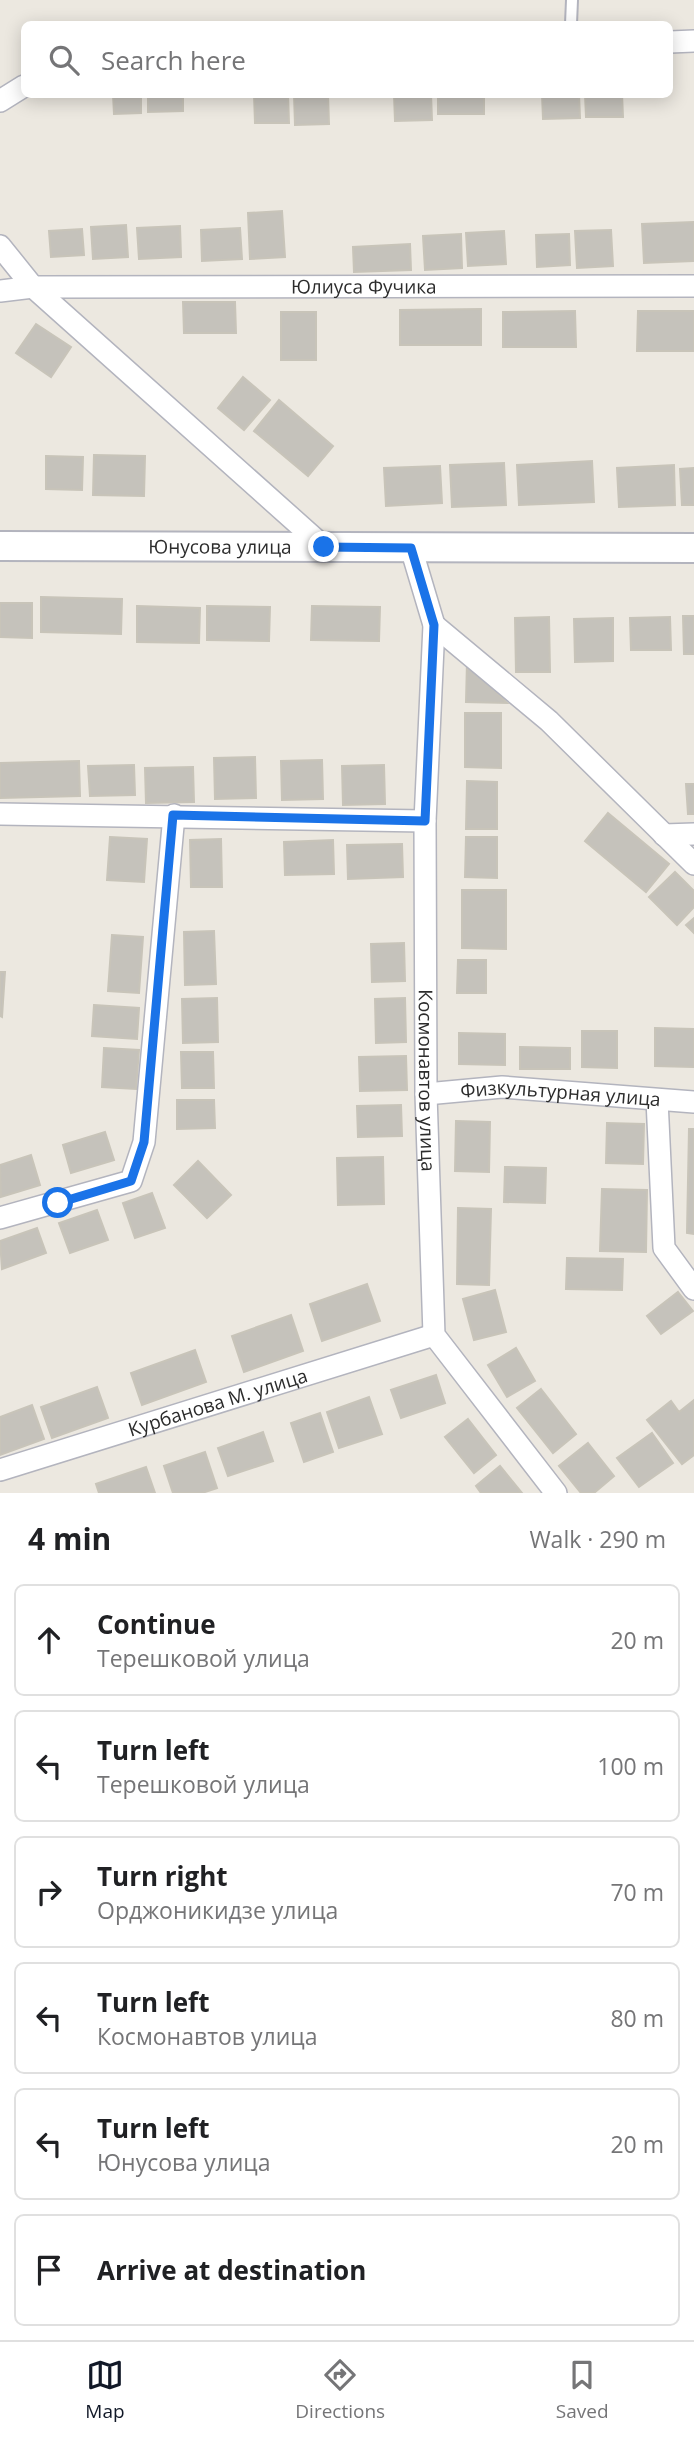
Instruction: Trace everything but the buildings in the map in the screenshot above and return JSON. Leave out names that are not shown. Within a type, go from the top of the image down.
[{"type":"main road","name":"Юнусова улица","points":[[0,547],[694,548]]},
{"type":"street","points":[[673,41],[694,41]]},
{"type":"street","points":[[0,101],[21,88]]},
{"type":"street","points":[[0,246],[33,287],[324,547]]},
{"type":"street","name":"Юлиуса Фучика","points":[[0,291],[33,287],[694,286]]},
{"type":"street","name":"Космонавтов улица","points":[[411,548],[434,625],[425,821],[426,1094],[433,1335]]},
{"type":"street","points":[[434,625],[549,721],[694,864]]},
{"type":"street","points":[[0,814],[425,821]]},
{"type":"street","points":[[0,1218],[131,1181],[144,1142],[173,815]]},
{"type":"street","points":[[664,835],[694,834]]},
{"type":"street","name":"Физкультурная улица","points":[[426,1094],[502,1087],[694,1102]]},
{"type":"street","points":[[657,1100],[664,1248],[694,1289]]},
{"type":"street","points":[[433,1335],[556,1493]]},
{"type":"street","name":"Курбанова М. улица","points":[[0,1470],[433,1335]]},
{"type":"lane","points":[[571,21],[572,0]]},
{"type":"route","points":[[58,1203],[131,1181],[144,1142],[173,815],[425,821],[434,625],[411,548],[324,547]]}]
